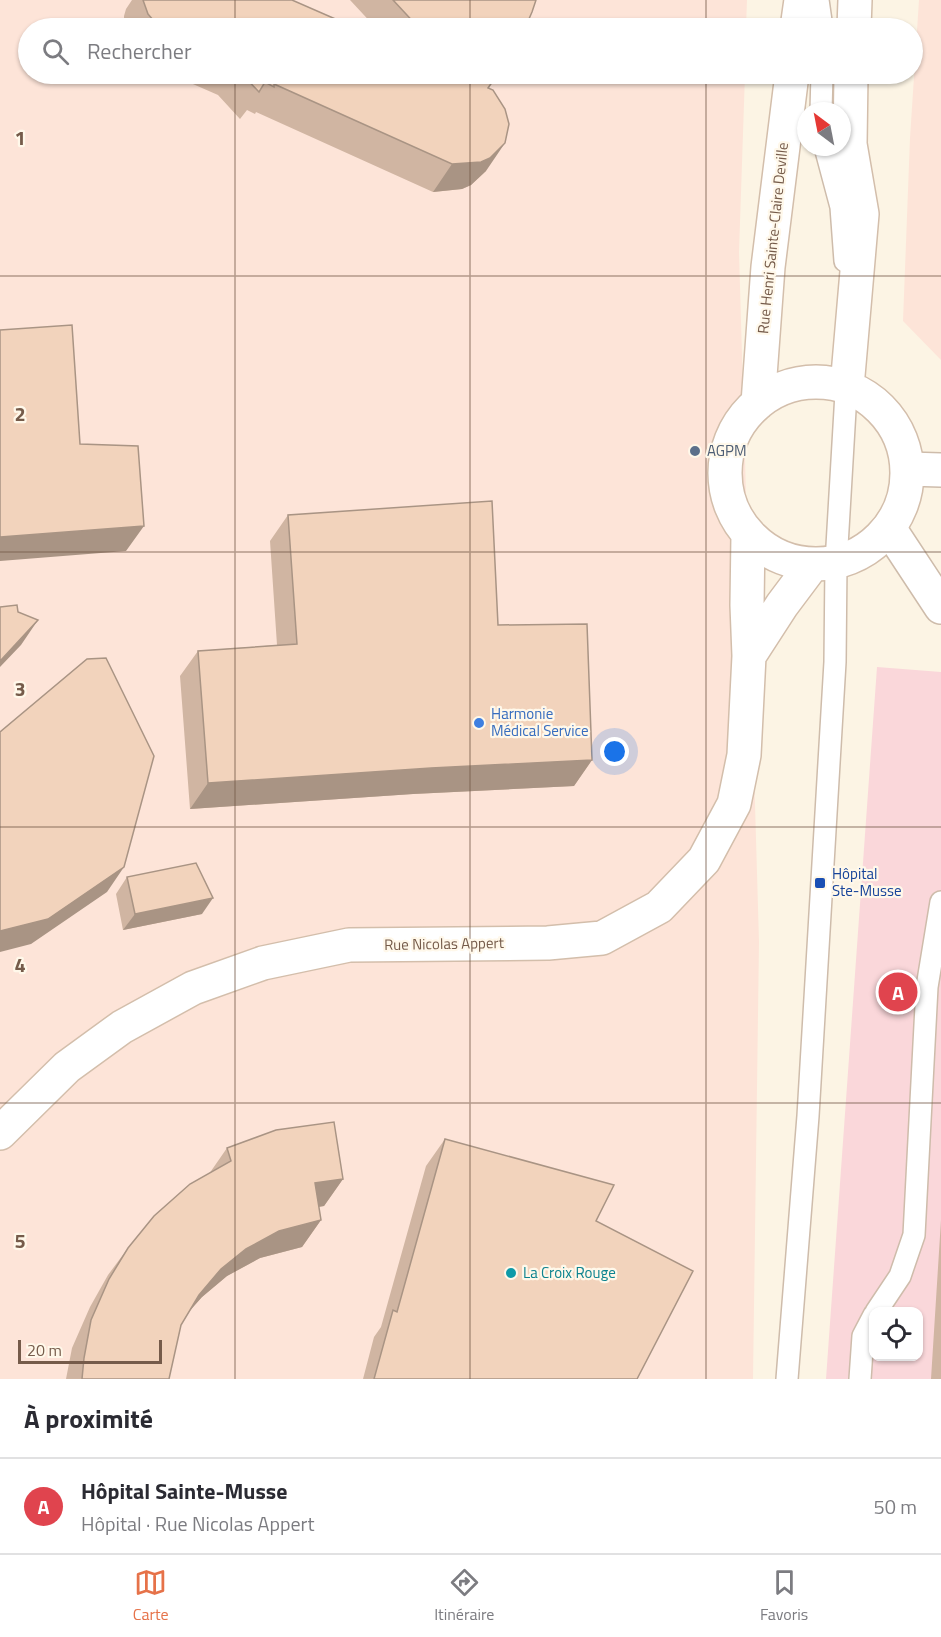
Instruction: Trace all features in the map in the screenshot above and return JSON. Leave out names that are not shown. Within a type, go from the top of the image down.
[{"type":"main road","points":[[798,18],[801,0]]},
{"type":"main road","points":[[854,18],[855,0]]},
{"type":"main road","name":"Rue Henri Sainte-Claire Deville","points":[[758,403],[768,267],[791,84]]},
{"type":"main road","points":[[847,387],[862,213],[850,144],[851,84]]},
{"type":"main road","points":[[816,382],[847,387],[866,397],[883,411],[896,428],[904,447],[908,469],[903,500],[889,528],[874,544],[856,555],[824,564],[788,561],[767,551],[748,535],[732,510],[725,482],[727,453],[738,425],[758,403],[785,387],[816,382]]},
{"type":"main road","points":[[908,469],[941,470]]},
{"type":"main road","points":[[889,528],[941,608]]},
{"type":"main road","name":"Rue Nicolas Appert","points":[[0,1133],[67,1067],[123,1027],[193,988],[263,963],[349,945],[548,943],[602,938],[660,907],[705,860],[734,804],[744,755],[749,656],[748,535]]},
{"type":"main road","points":[[749,656],[824,564]]},
{"type":"lane","points":[[818,0],[821,18]]},
{"type":"lane","points":[[821,102],[822,84]]},
{"type":"lane","points":[[787,1379],[808,1116],[835,662],[824,564],[847,387],[842,207],[828,156]]},
{"type":"lane","points":[[879,1307],[900,1276],[914,1235],[927,987],[941,902]]},
{"type":"lane","points":[[860,1379],[863,1336],[869,1324]]},
{"type":"shaded area","points":[[0,0],[747,0],[746,18],[18,18],[18,84],[745,84],[739,252],[759,942],[753,1379],[0,1379]]},
{"type":"shaded area","points":[[919,0],[941,0],[941,360],[903,321],[914,84],[923,84],[923,18],[918,18]]},
{"type":"shaded area","points":[[877,667],[941,672],[941,1379],[826,1379]]},
{"type":"building","points":[[143,0],[292,0],[333,18],[151,18]]},
{"type":"building","points":[[393,0],[536,0],[529,18],[410,18]]},
{"type":"building","points":[[251,84],[264,84],[259,92]]},
{"type":"building","points":[[274,84],[491,84],[488,88],[493,90],[505,109],[509,124],[505,143],[490,158],[481,162],[452,164]]},
{"type":"building","points":[[72,325],[80,444],[138,446],[144,526],[0,537],[0,330]]},
{"type":"building","points":[[492,501],[498,625],[587,624],[592,760],[208,783],[198,651],[297,644],[288,515]]},
{"type":"building","points":[[17,605],[18,612],[38,620],[0,661],[0,607]]},
{"type":"building","points":[[106,658],[154,756],[124,867],[48,919],[0,931],[0,732],[87,659]]},
{"type":"building","points":[[196,863],[213,898],[135,914],[127,877]]},
{"type":"building","points":[[334,1122],[343,1179],[315,1183],[321,1220],[279,1231],[246,1249],[221,1269],[199,1295],[181,1325],[169,1379],[82,1379],[91,1320],[109,1279],[128,1248],[154,1216],[190,1184],[231,1161],[227,1148],[276,1130]]},
{"type":"building","name":"La Croix Rouge","points":[[445,1139],[614,1185],[596,1221],[693,1271],[637,1379],[374,1379],[393,1310],[397,1312]]},
{"type":"place","name":"AGPM","points":[[695,451]]},
{"type":"place","name":"Harmonie Médical Service","points":[[479,723]]},
{"type":"place","name":"Hôpital Ste-Musse","points":[[820,883]]},
{"type":"place","name":"Hôpital Sainte-Musse","points":[[898,992]]},
{"type":"place","name":"La Croix Rouge","points":[[511,1273]]}]
